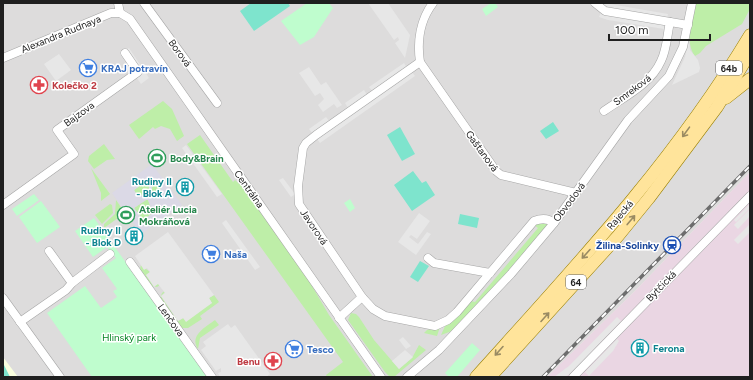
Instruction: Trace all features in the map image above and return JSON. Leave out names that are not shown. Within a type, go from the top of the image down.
[{"type":"main road","name":"64b","points":[[712,104],[750,35]]},
{"type":"main road","name":"64b","points":[[712,104],[750,53]]},
{"type":"main road","points":[[712,104],[750,79]]},
{"type":"main road","name":"Rajecká","points":[[476,377],[610,228],[712,104]]},
{"type":"main road","name":"Rajecká","points":[[490,377],[622,230],[663,180],[712,104]]},
{"type":"street","points":[[118,3],[120,13]]},
{"type":"street","name":"Borová","points":[[144,3],[217,103]]},
{"type":"street","points":[[420,62],[418,49],[423,19],[432,3]]},
{"type":"street","points":[[595,3],[605,11],[688,25]]},
{"type":"street","name":"Obvodová","points":[[407,377],[439,350],[481,306],[554,223],[631,116],[670,76],[683,47],[692,3]]},
{"type":"street","name":"Alexandra Rudnaya","points":[[3,58],[102,17],[120,13]]},
{"type":"street","name":"Centrálna","points":[[120,13],[130,19],[136,26],[381,377]]},
{"type":"street","name":"Smreková","points":[[604,111],[647,80],[655,72],[665,51],[670,22]]},
{"type":"street","name":"Bajzova","points":[[3,205],[74,154],[57,130],[138,72],[125,53]]},
{"type":"street","name":"Javorová","points":[[420,62],[316,135],[306,143],[303,148],[298,186],[299,204],[362,298],[373,309],[384,316],[435,326],[448,320],[457,312],[534,221],[541,219],[550,220],[554,223]]},
{"type":"street","name":"Gaštanová","points":[[420,62],[496,171],[501,175],[576,193]]},
{"type":"street","name":"Bytčická","points":[[573,377],[750,196]]},
{"type":"street","points":[[49,251],[72,283]]},
{"type":"street","points":[[20,322],[66,290],[72,283],[110,254]]},
{"type":"street","points":[[428,258],[434,263],[490,273]]},
{"type":"street","name":"Lenčova","points":[[130,262],[212,377]]},
{"type":"street","points":[[3,298],[60,377]]},
{"type":"street","points":[[339,318],[362,298]]},
{"type":"shaded area","points":[[3,3],[750,3],[750,172],[635,291],[547,377],[3,377]]},
{"type":"shaded area","points":[[368,3],[388,3],[410,35],[405,58],[395,43],[399,40],[398,37],[394,40]]},
{"type":"shaded area","points":[[604,3],[668,14],[667,18],[603,7]]},
{"type":"shaded area","points":[[601,12],[665,24],[664,29],[608,20],[599,17]]},
{"type":"shaded area","points":[[689,40],[690,50],[698,60],[700,68],[699,72],[672,85],[685,57]]},
{"type":"shaded area","points":[[129,48],[149,78],[141,84],[120,54]]},
{"type":"shaded area","points":[[59,54],[71,70],[56,81],[44,64]]},
{"type":"shaded area","points":[[404,63],[407,68],[373,92],[369,87]]},
{"type":"shaded area","points":[[309,67],[321,85],[326,82],[342,105],[337,108],[334,104],[323,112],[318,105],[324,99],[320,93],[315,96],[299,73]]},
{"type":"shaded area","points":[[412,72],[415,76],[320,143],[317,139]]},
{"type":"shaded area","points":[[364,90],[367,95],[348,108],[345,103]]},
{"type":"shaded area","points":[[326,117],[330,122],[313,134],[309,129]]},
{"type":"shaded area","points":[[186,145],[222,194],[217,197],[182,148]]},
{"type":"shaded area","points":[[152,164],[182,205],[141,234],[112,193]],"holes":[[[150,178],[148,196],[137,195],[134,190]],[[153,178],[161,189],[151,196]],[[148,200],[153,213],[143,220],[134,208]]]},
{"type":"shaded area","points":[[750,172],[750,377],[547,377],[635,291]]},
{"type":"shaded area","points":[[283,178],[295,194],[291,197],[279,180]]},
{"type":"shaded area","points":[[750,204],[750,208],[736,222],[734,220]]},
{"type":"shaded area","points":[[750,209],[750,216],[738,229],[734,225]]},
{"type":"shaded area","points":[[419,213],[430,221],[417,239],[411,235],[409,237],[418,244],[427,232],[431,234],[416,255],[398,242]]},
{"type":"shaded area","points":[[226,220],[260,267],[255,270],[222,223]]},
{"type":"shaded area","points":[[749,225],[750,232],[738,244],[734,240]]},
{"type":"shaded area","points":[[168,232],[214,295],[209,298],[212,303],[186,322],[183,318],[178,321],[161,296],[165,293],[158,284],[154,287],[146,275],[150,272],[147,268],[144,270],[135,256]]},
{"type":"shaded area","points":[[617,317],[621,321],[571,373],[565,377],[554,377],[569,366]]},
{"type":"shaded area","points":[[228,324],[231,328],[235,325],[270,374],[266,377],[220,377],[218,373],[221,372],[221,368],[216,371],[201,350],[206,346],[203,342]]},
{"type":"shaded area","points":[[403,337],[411,346],[406,349],[399,340]]},
{"type":"shaded area","points":[[617,339],[619,341],[613,351],[589,376],[585,372]]},
{"type":"shaded area","points":[[405,350],[413,357],[399,369],[392,361]]},
{"type":"shaded area","points":[[3,357],[18,377],[3,377]]},
{"type":"green space","points":[[251,3],[288,3],[290,6],[254,31],[240,11]]},
{"type":"green space","points":[[307,3],[329,3],[333,8],[314,37],[300,45],[281,21]]},
{"type":"green space","points":[[491,3],[495,3],[498,7],[486,16],[482,9]]},
{"type":"green space","points":[[696,3],[750,3],[750,9],[742,24],[706,46],[695,56],[690,44],[690,30]]},
{"type":"green space","points":[[163,101],[172,109],[184,136],[177,141],[170,129],[161,126],[155,129],[153,127],[139,139],[129,125]]},
{"type":"green space","points":[[553,122],[559,131],[546,139],[540,131]]},
{"type":"green space","points":[[400,127],[415,154],[402,161],[387,135]]},
{"type":"green space","points":[[200,135],[233,182],[235,180],[248,192],[308,279],[329,315],[373,377],[327,377],[326,375],[343,362],[187,144]]},
{"type":"green space","points":[[104,144],[115,159],[107,160],[94,169],[88,161],[89,156]]},
{"type":"green space","points":[[91,168],[110,194],[101,201],[101,193]]},
{"type":"green space","points":[[413,171],[422,183],[426,181],[435,195],[412,211],[394,185]]},
{"type":"green space","points":[[151,178],[148,196],[137,195],[134,190]]},
{"type":"green space","points":[[153,178],[161,189],[151,196]]},
{"type":"green space","points":[[34,194],[39,200],[17,216],[12,209]]},
{"type":"green space","points":[[350,199],[355,208],[350,212],[344,203]]},
{"type":"green space","points":[[116,200],[125,213],[104,228],[104,224],[115,214]]},
{"type":"green space","points":[[148,200],[153,213],[143,220],[134,208]]},
{"type":"green space","points":[[41,201],[60,227],[37,243],[19,217]]},
{"type":"green space","points":[[110,204],[112,205],[113,213],[102,224],[95,215]]},
{"type":"green space","points":[[460,214],[479,218],[477,228],[458,224]]},
{"type":"green space","name":"Hlinský park","points":[[94,218],[208,377],[92,377],[47,313],[85,286],[101,308],[117,297],[113,291],[117,289],[102,268],[116,258],[107,247],[93,257],[75,231]]},
{"type":"green space","points":[[544,222],[548,225],[501,279],[452,331],[441,335],[446,324],[471,301],[475,302],[538,228],[534,225]]},
{"type":"green space","points":[[420,261],[429,266],[418,282],[410,277]]},
{"type":"green space","points":[[141,265],[150,272],[146,275],[158,284],[167,280],[157,287],[151,286],[140,269]]},
{"type":"green space","points":[[172,285],[161,296],[178,321],[212,303],[209,298],[214,295],[219,302],[200,316],[202,319],[188,328],[182,328],[160,298],[162,293]]},
{"type":"green space","points":[[351,313],[356,314],[359,317],[374,340],[399,369],[412,358],[419,345],[426,350],[394,377],[390,377],[348,320]]},
{"type":"green space","points":[[215,320],[219,325],[200,338],[198,349],[196,344],[197,336],[203,329]]},
{"type":"green space","points":[[440,327],[437,336],[424,333],[427,330]]},
{"type":"green space","points":[[472,343],[480,350],[457,377],[449,377],[445,373]]},
{"type":"green space","points":[[3,363],[10,377],[3,377]]},
{"type":"railway","points":[[543,377],[750,166]]},
{"type":"place","name":"KRAJ potravín","points":[[88,68]]},
{"type":"place","name":"Kolečko 2","points":[[39,85]]},
{"type":"place","name":"Body&Brain","points":[[157,158]]},
{"type":"place","name":"Rudiny II - Blok A","points":[[185,187]]},
{"type":"place","name":"Ateliér Lucia Mokráňová","points":[[126,215]]},
{"type":"place","name":"Rudiny II - Blok D","points":[[134,236]]},
{"type":"place","name":"Žilina-Solinky","points":[[672,245]]},
{"type":"place","name":"Naša","points":[[211,254]]},
{"type":"place","name":"Ferona","points":[[640,348]]},
{"type":"place","name":"Tesco","points":[[294,349]]},
{"type":"place","name":"Benu","points":[[273,361]]}]
